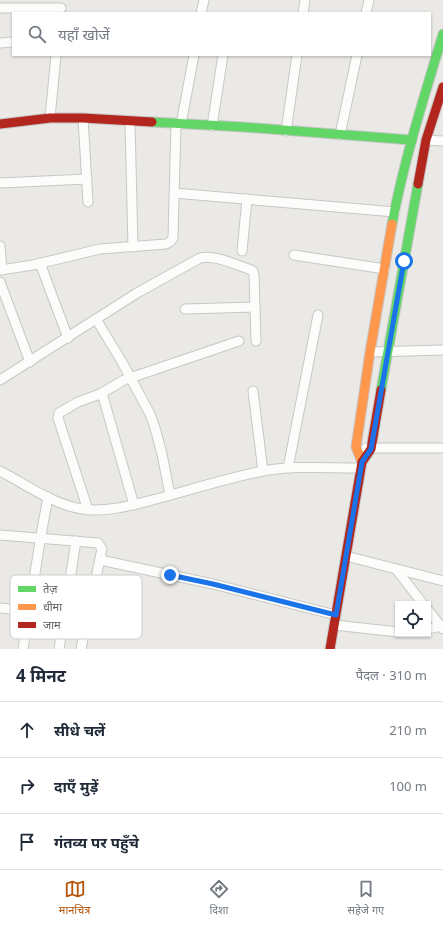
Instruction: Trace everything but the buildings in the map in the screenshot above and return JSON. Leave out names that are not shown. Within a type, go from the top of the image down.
[{"type":"street","points":[[201,12],[204,0]]},
{"type":"street","points":[[303,12],[305,0]]},
{"type":"street","points":[[366,12],[369,0]]},
{"type":"street","points":[[0,8],[62,9]]},
{"type":"street","points":[[361,465],[356,447],[370,352],[395,212],[419,113],[443,34]]},
{"type":"street","points":[[0,43],[12,42]]},
{"type":"street","points":[[50,118],[56,56]]},
{"type":"street","points":[[0,246],[1,270],[40,263],[100,249],[166,244],[170,242],[173,238],[174,193],[179,124],[194,56]]},
{"type":"street","points":[[212,126],[223,56]]},
{"type":"street","points":[[286,130],[297,56]]},
{"type":"street","points":[[340,135],[357,56]]},
{"type":"street","points":[[330,649],[361,465],[371,449],[387,352],[426,140],[443,88]]},
{"type":"street","points":[[0,124],[50,118],[83,118],[130,122],[286,130],[412,140]]},
{"type":"street","points":[[83,118],[88,202]]},
{"type":"street","points":[[130,122],[133,246]]},
{"type":"street","points":[[426,140],[443,141]]},
{"type":"street","points":[[0,183],[87,179]]},
{"type":"street","points":[[174,193],[395,212]]},
{"type":"street","points":[[242,251],[247,199]]},
{"type":"street","points":[[294,255],[385,269]]},
{"type":"street","points":[[0,380],[137,293],[205,257],[249,269],[253,272],[256,341]]},
{"type":"street","points":[[40,263],[68,338]]},
{"type":"street","points":[[0,282],[30,362]]},
{"type":"street","points":[[185,309],[255,307]]},
{"type":"street","points":[[288,468],[318,315]]},
{"type":"street","points":[[96,319],[144,402],[155,428],[170,495]]},
{"type":"street","points":[[88,510],[58,415],[59,413],[78,402],[102,393],[124,380],[131,379],[239,341]]},
{"type":"street","points":[[370,352],[443,350]]},
{"type":"street","points":[[253,391],[263,471]]},
{"type":"street","points":[[102,393],[134,505]]},
{"type":"street","points":[[356,447],[371,449],[443,448]]},
{"type":"street","points":[[0,471],[48,497],[70,506],[88,510],[134,505],[263,471],[288,468],[361,465]]},
{"type":"street","points":[[34,575],[48,497]]},
{"type":"street","points":[[0,537],[40,537],[98,543],[102,549],[97,575]]},
{"type":"street","points":[[71,575],[76,541]]},
{"type":"street","points":[[346,556],[443,581]]},
{"type":"street","points":[[100,560],[213,584],[336,615]]},
{"type":"street","points":[[396,569],[421,601]]},
{"type":"street","points":[[0,608],[10,609]]},
{"type":"street","points":[[431,614],[442,628]]},
{"type":"street","points":[[334,625],[395,632]]},
{"type":"street","points":[[431,629],[442,628]]},
{"type":"street","points":[[23,649],[25,639]]},
{"type":"street","points":[[60,649],[61,639]]},
{"type":"street","points":[[81,649],[83,639]]},
{"type":"traffic: fast","points":[[392,224],[408,152],[443,34]]},
{"type":"traffic: fast","points":[[152,122],[243,127],[412,140]]},
{"type":"traffic: fast","points":[[381,390],[418,184]]},
{"type":"traffic: slow","points":[[362,462],[356,447],[370,352],[392,224]]},
{"type":"traffic: jam","points":[[418,184],[426,140],[443,87]]},
{"type":"traffic: jam","points":[[0,124],[50,118],[83,118],[152,122]]},
{"type":"traffic: jam","points":[[330,649],[362,462],[371,449],[381,390]]},
{"type":"route","points":[[170,575],[213,584],[336,615],[362,462],[371,449],[404,261]]}]
